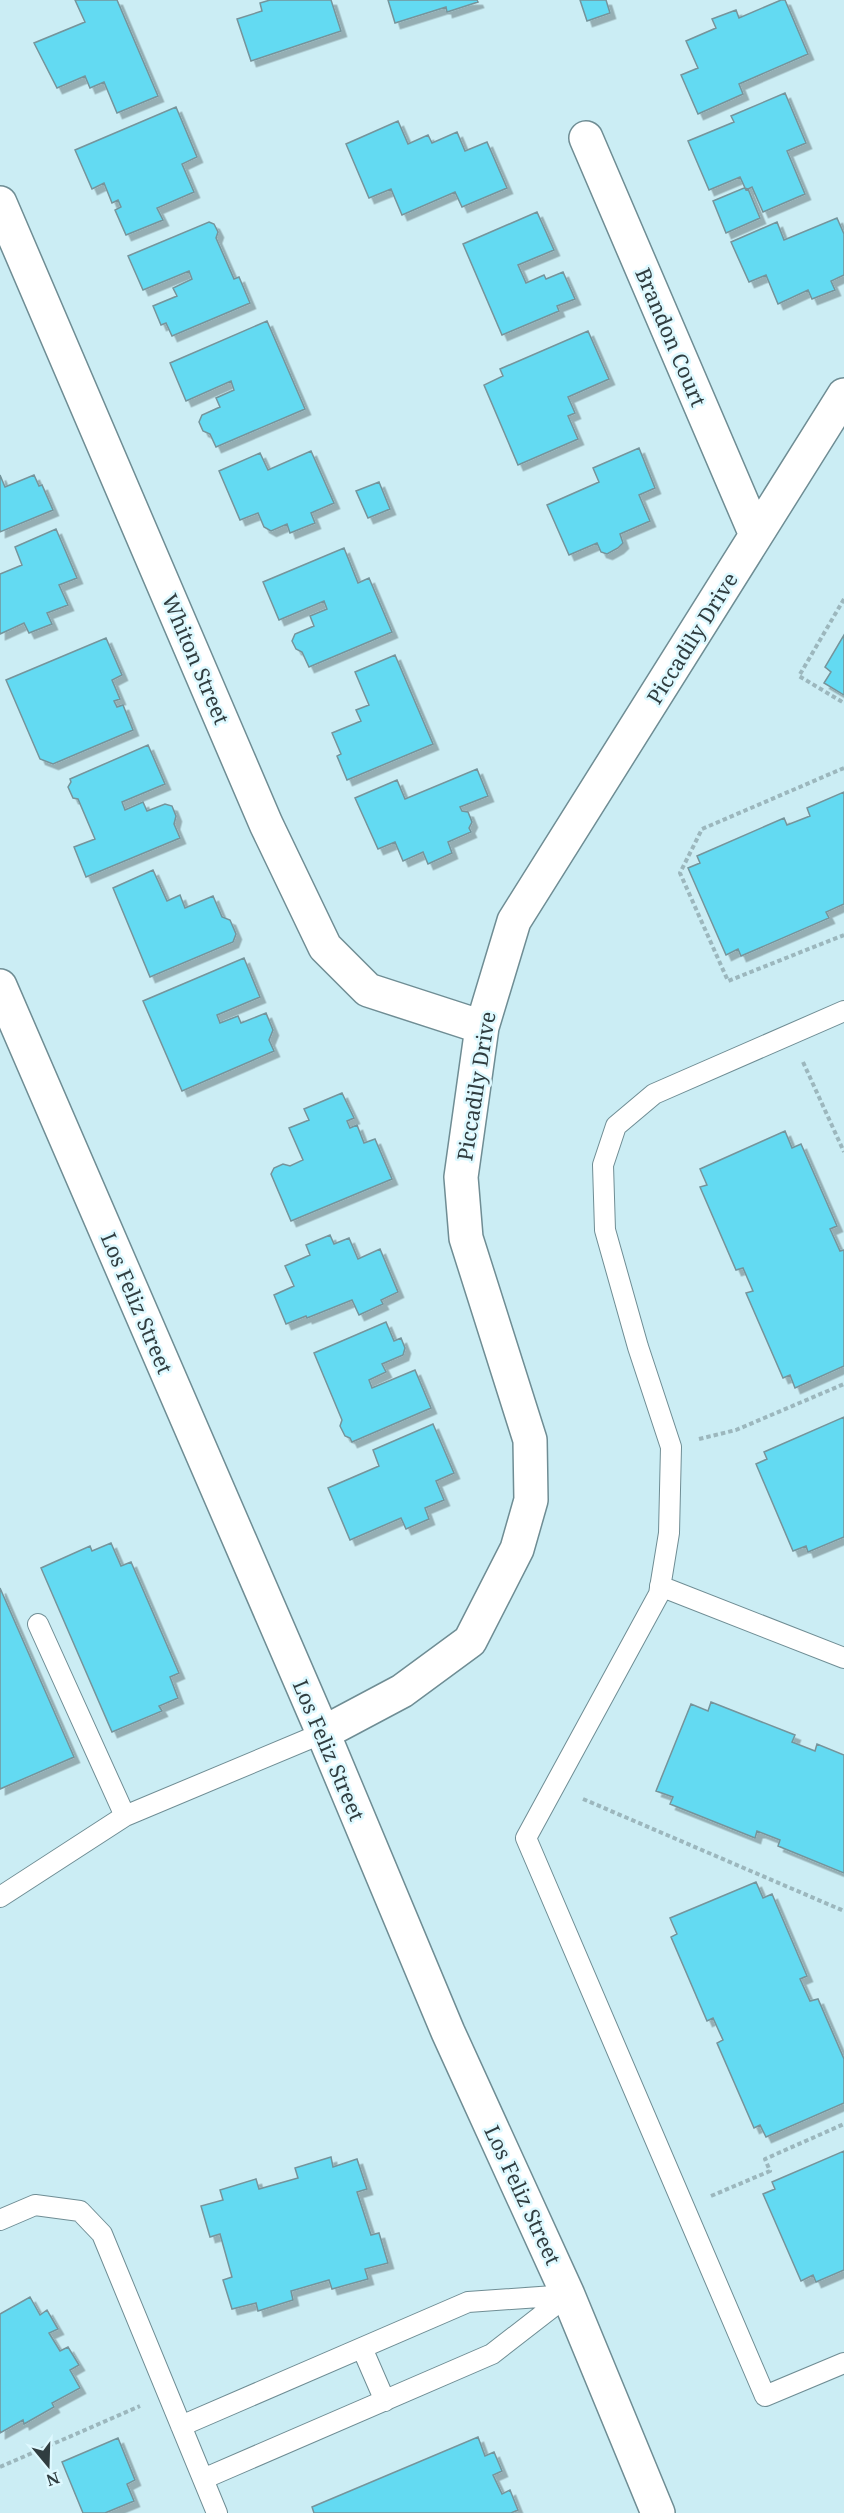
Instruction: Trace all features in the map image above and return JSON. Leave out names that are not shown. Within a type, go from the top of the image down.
[{"type":"street","name":"Brandon Court","points":[[586,138],[756,535]]},
{"type":"street","name":"Whiton Street","points":[[0,203],[266,824],[325,947],[368,990],[482,1027]]},
{"type":"street","name":"Piccadily Drive","points":[[323,1733],[402,1691],[471,1641],[517,1549],[531,1500],[530,1440],[466,1238],[461,1178],[482,1027],[514,921],[844,395]]},
{"type":"street","name":"Los Feliz Street","points":[[0,986],[323,1733],[448,2032],[568,2295],[658,2513]]},
{"type":"lane","points":[[844,1011],[654,1094],[616,1126],[603,1165],[605,1230],[638,1347],[671,1447],[669,1533],[659,1594],[526,1838],[765,2396],[844,2363]]},
{"type":"lane","points":[[660,1586],[844,1658]]},
{"type":"lane","points":[[38,1624],[125,1816]]},
{"type":"lane","points":[[0,1897],[125,1816],[323,1733]]},
{"type":"lane","points":[[0,2220],[35,2205],[80,2211],[102,2234],[217,2513]]},
{"type":"lane","points":[[181,2426],[468,2302],[568,2295]]},
{"type":"lane","points":[[203,2479],[492,2354],[568,2295]]},
{"type":"lane","points":[[362,2348],[385,2401]]},
{"type":"path","points":[[844,599],[799,676],[844,703]]},
{"type":"path","points":[[844,768],[702,829],[680,873],[728,981],[844,935]]},
{"type":"path","points":[[790,1034],[844,1152]]},
{"type":"path","points":[[671,1447],[736,1430],[844,1384]]},
{"type":"path","points":[[555,1786],[844,1911]]},
{"type":"path","points":[[684,2207],[770,2171],[765,2159],[844,2124]]},
{"type":"path","points":[[0,2467],[168,2394]]},
{"type":"building","points":[[75,0],[117,0],[158,96],[117,113],[104,82],[90,88],[85,76],[57,88],[34,43],[85,22]]},
{"type":"building","points":[[270,0],[331,0],[341,31],[251,61],[237,19],[262,11],[260,3]]},
{"type":"building","points":[[388,0],[477,0],[478,2],[447,12],[446,7],[395,23]]},
{"type":"building","points":[[580,0],[606,0],[610,13],[587,21]]},
{"type":"building","points":[[785,0],[808,54],[739,84],[743,94],[698,114],[681,75],[698,68],[686,41],[716,28],[712,19],[736,10],[739,18]]},
{"type":"building","points":[[785,93],[806,143],[787,151],[805,194],[763,212],[752,187],[746,190],[740,177],[709,190],[688,141],[734,122],[731,116]]},
{"type":"building","points":[[176,107],[197,157],[182,164],[194,192],[157,208],[163,220],[126,235],[115,210],[121,207],[118,200],[112,203],[104,183],[92,189],[75,150]]},
{"type":"building","points":[[398,121],[408,144],[428,135],[432,143],[457,132],[465,151],[487,142],[507,188],[462,207],[455,192],[402,215],[391,189],[369,198],[346,144]]},
{"type":"building","points":[[744,188],[748,189],[760,218],[726,233],[713,201]]},
{"type":"building","points":[[537,212],[554,250],[518,265],[526,283],[544,275],[546,279],[563,272],[575,299],[557,306],[559,311],[502,335],[463,244]]},
{"type":"building","points":[[837,218],[844,234],[844,275],[831,281],[835,290],[812,299],[808,290],[778,304],[766,275],[749,282],[731,242],[777,222],[784,240]]},
{"type":"building","points":[[209,222],[214,224],[218,232],[216,238],[234,279],[239,277],[250,303],[172,336],[166,323],[161,325],[153,306],[177,296],[173,288],[192,279],[189,271],[143,290],[128,256]]},
{"type":"building","points":[[267,321],[305,409],[216,447],[210,434],[203,431],[199,422],[202,415],[220,407],[216,398],[234,390],[231,381],[186,401],[170,363]]},
{"type":"building","points":[[588,331],[609,379],[568,397],[575,413],[568,416],[578,439],[518,465],[484,385],[503,376],[500,369]]},
{"type":"building","points":[[639,448],[655,488],[639,495],[650,521],[620,534],[623,543],[607,554],[601,552],[597,543],[569,555],[547,505],[599,482],[593,468]]},
{"type":"building","points":[[311,451],[334,503],[311,513],[315,523],[290,533],[287,524],[271,531],[264,527],[258,513],[240,520],[219,471],[260,453],[268,470]]},
{"type":"building","points":[[0,475],[5,487],[34,475],[39,486],[42,485],[53,510],[0,532]]},
{"type":"building","points":[[379,482],[390,509],[368,518],[356,491]]},
{"type":"building","points":[[56,529],[77,578],[59,585],[68,605],[47,613],[52,624],[29,633],[24,623],[0,634],[0,574],[22,565],[15,547]]},
{"type":"building","points":[[344,548],[358,583],[369,578],[392,632],[309,667],[302,652],[296,649],[292,641],[295,634],[314,626],[310,616],[327,609],[324,601],[279,620],[263,582]]},
{"type":"building","points":[[844,635],[844,695],[824,683],[831,672],[825,667]]},
{"type":"building","points":[[106,638],[122,675],[112,680],[120,699],[114,701],[117,707],[123,705],[133,730],[53,764],[40,759],[6,680]]},
{"type":"building","points":[[395,655],[433,744],[347,780],[337,756],[341,754],[332,733],[361,721],[356,710],[369,705],[355,672]]},
{"type":"building","points":[[148,745],[165,784],[122,802],[125,810],[143,802],[147,811],[165,804],[172,806],[176,816],[174,824],[180,838],[86,877],[74,847],[95,839],[78,799],[73,798],[68,787],[70,779]]},
{"type":"building","points":[[477,769],[488,796],[460,807],[462,811],[468,812],[472,822],[469,828],[471,832],[448,842],[452,853],[428,864],[423,852],[403,861],[395,842],[378,849],[355,798],[397,780],[405,799]]},
{"type":"building","points":[[844,792],[844,904],[826,912],[829,918],[741,956],[738,949],[726,955],[688,868],[700,863],[697,856],[784,818],[787,825],[810,816],[807,808]]},
{"type":"building","points":[[153,870],[167,901],[180,895],[185,908],[213,896],[222,917],[230,920],[236,934],[233,942],[150,977],[113,888]]},
{"type":"building","points":[[244,958],[260,997],[217,1015],[220,1023],[238,1016],[241,1023],[266,1013],[273,1030],[269,1040],[274,1051],[182,1091],[143,1001]]},
{"type":"building","points":[[342,1093],[354,1118],[347,1121],[350,1128],[357,1125],[364,1143],[375,1139],[392,1179],[291,1221],[271,1174],[274,1168],[283,1164],[290,1166],[303,1160],[289,1128],[309,1120],[304,1109]]},
{"type":"building","points":[[785,1131],[792,1148],[801,1144],[837,1226],[830,1229],[840,1251],[844,1250],[844,1366],[795,1388],[790,1375],[783,1378],[746,1293],[753,1291],[743,1268],[736,1270],[700,1187],[707,1185],[700,1169]]},
{"type":"building","points":[[330,1235],[334,1244],[349,1238],[358,1259],[380,1249],[398,1292],[381,1300],[383,1304],[359,1315],[352,1300],[286,1324],[274,1295],[294,1286],[285,1266],[310,1255],[306,1245]]},
{"type":"building","points":[[386,1322],[394,1341],[401,1338],[405,1348],[403,1355],[382,1364],[386,1372],[369,1380],[372,1388],[415,1370],[431,1408],[352,1442],[345,1436],[340,1426],[342,1420],[314,1353]]},
{"type":"building","points":[[844,1417],[844,1537],[808,1552],[806,1546],[793,1551],[756,1464],[767,1459],[764,1452]]},
{"type":"building","points":[[433,1424],[454,1473],[436,1481],[444,1500],[425,1508],[429,1519],[406,1529],[401,1518],[350,1540],[328,1488],[379,1466],[373,1450]]},
{"type":"building","points":[[111,1543],[121,1566],[131,1562],[179,1673],[170,1677],[178,1698],[159,1706],[162,1711],[112,1732],[41,1568],[90,1546],[92,1551]]},
{"type":"building","points":[[0,1588],[74,1757],[0,1789]]},
{"type":"building","points":[[711,1702],[795,1735],[792,1742],[815,1751],[817,1744],[844,1755],[844,1873],[778,1846],[780,1840],[757,1831],[755,1838],[670,1804],[673,1797],[656,1791],[691,1704],[708,1711]]},
{"type":"building","points":[[756,1882],[763,1898],[772,1894],[807,1976],[800,1979],[810,2001],[818,1999],[844,2059],[844,2103],[766,2137],[760,2125],[754,2128],[717,2043],[723,2040],[713,2018],[707,2021],[671,1937],[677,1934],[670,1918]]},
{"type":"building","points":[[844,2151],[844,2270],[816,2282],[813,2275],[801,2281],[763,2194],[775,2189],[772,2182]]},
{"type":"building","points":[[331,2157],[333,2167],[357,2159],[367,2189],[357,2192],[371,2235],[379,2233],[388,2263],[365,2269],[368,2279],[332,2289],[329,2280],[291,2291],[293,2300],[258,2311],[256,2303],[232,2309],[223,2280],[232,2277],[220,2234],[210,2237],[201,2206],[223,2200],[220,2190],[256,2179],[259,2189],[298,2178],[295,2168]]},
{"type":"building","points":[[30,2297],[40,2315],[47,2310],[58,2329],[49,2333],[60,2351],[68,2347],[79,2365],[70,2370],[80,2388],[52,2403],[54,2407],[24,2424],[23,2420],[0,2433],[0,2314]]},
{"type":"building","points":[[478,2437],[485,2456],[494,2452],[502,2471],[493,2475],[502,2494],[510,2490],[518,2510],[511,2513],[314,2513],[312,2507]]},
{"type":"building","points":[[118,2438],[135,2480],[127,2484],[134,2501],[105,2513],[83,2513],[62,2462]]}]
